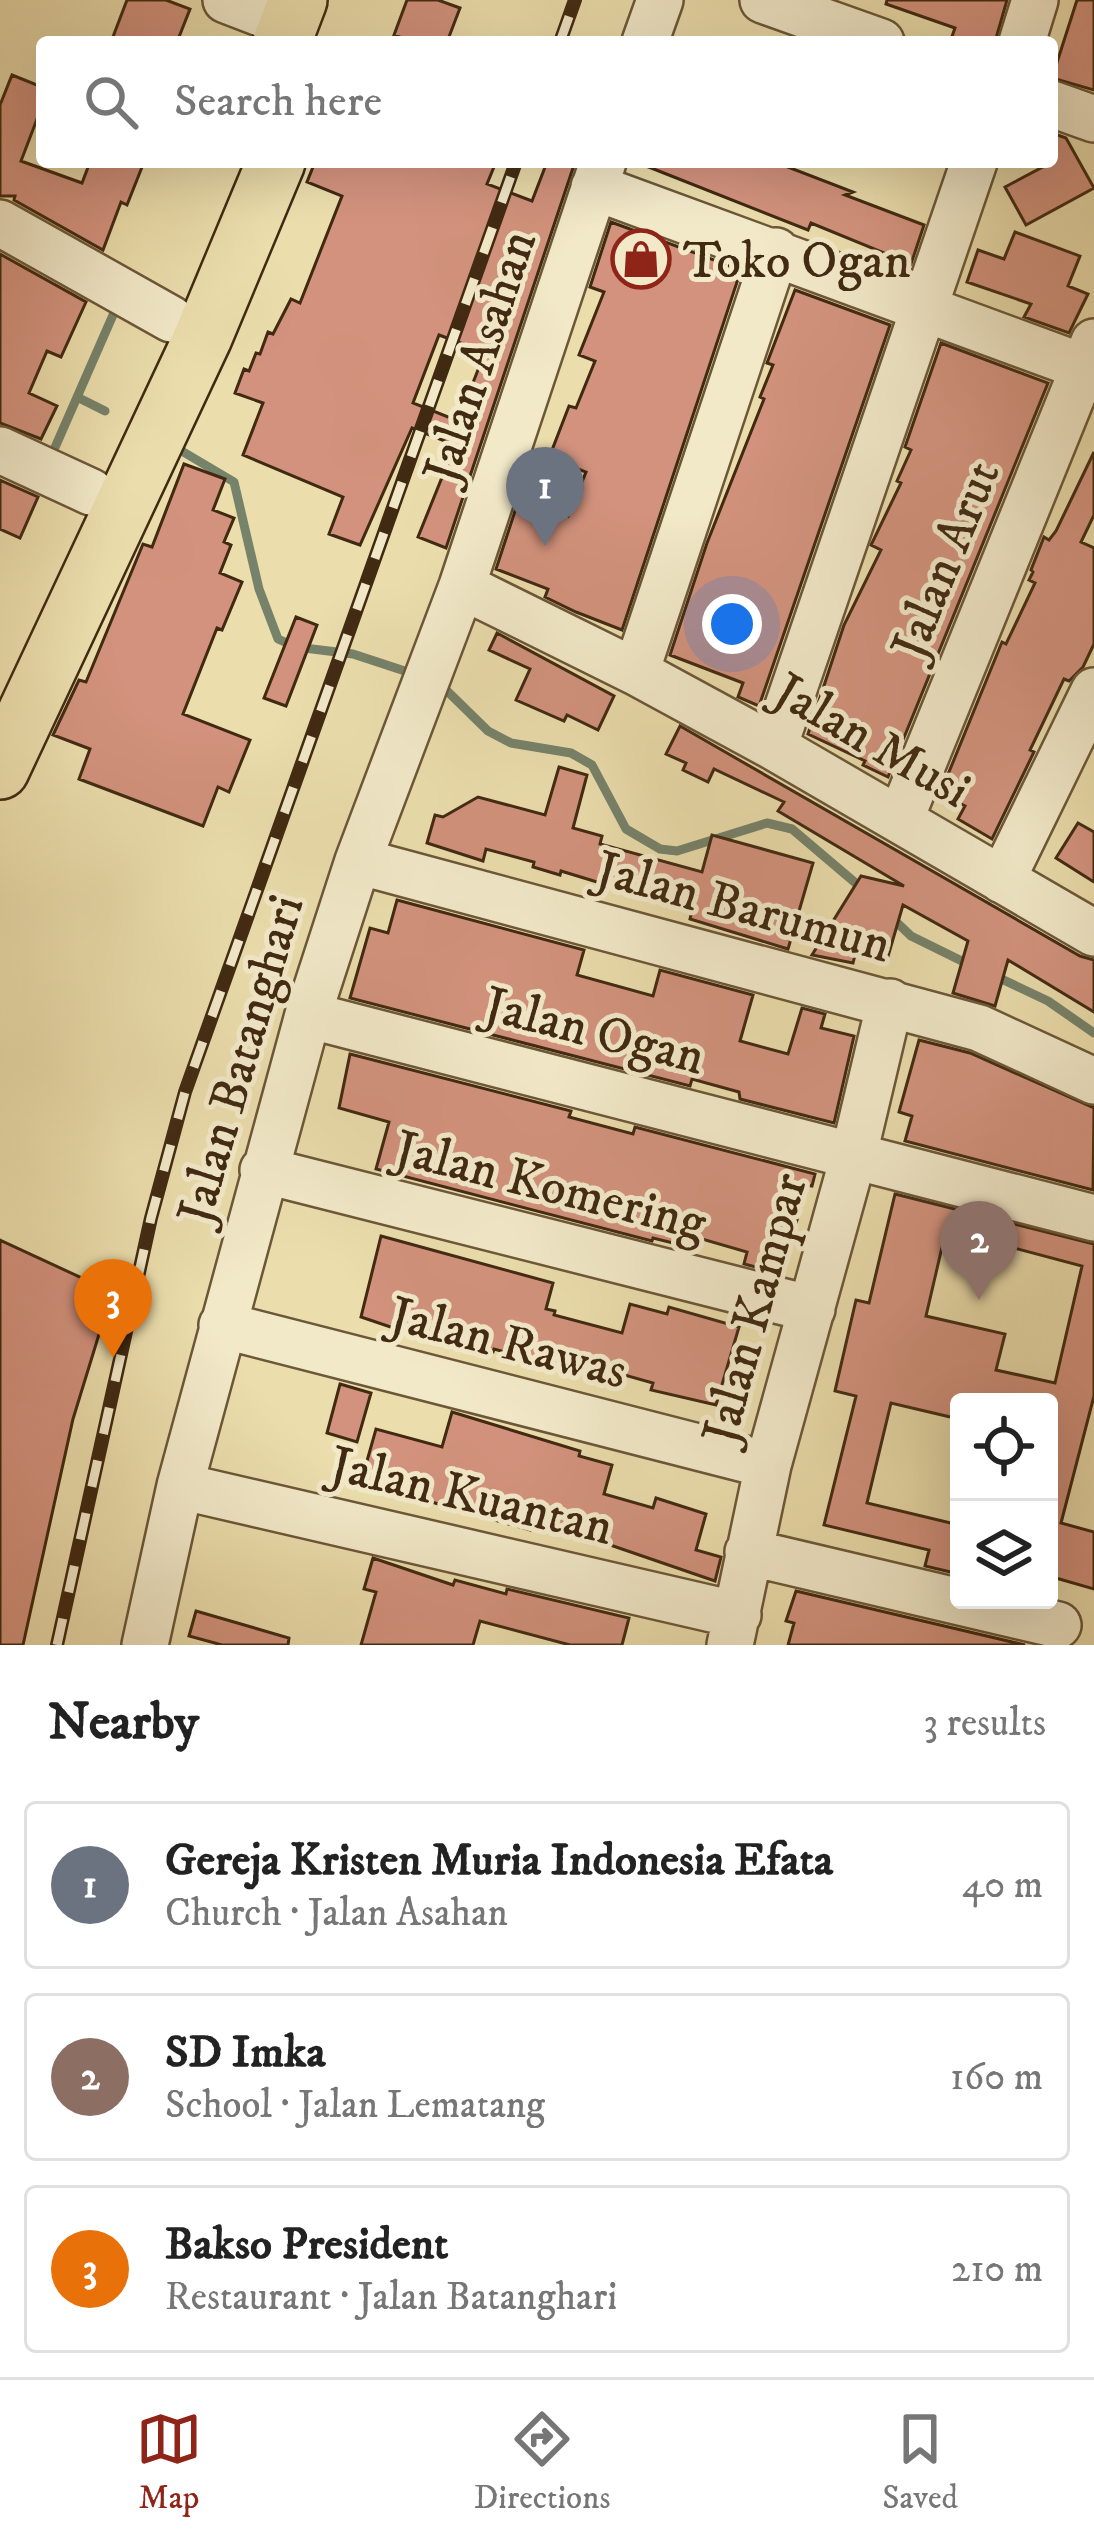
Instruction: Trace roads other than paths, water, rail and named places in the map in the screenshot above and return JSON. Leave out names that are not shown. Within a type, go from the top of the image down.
[{"type":"main road","points":[[0,689],[171,319],[232,168]]},
{"type":"main road","points":[[0,770],[203,337],[273,168]]},
{"type":"street","points":[[226,0],[306,22]]},
{"type":"street","points":[[648,36],[660,0]]},
{"type":"street","points":[[763,0],[864,36]]},
{"type":"street","points":[[1024,36],[1036,0]]},
{"type":"street","points":[[1058,106],[1094,119]]},
{"type":"street","points":[[774,747],[972,168]]},
{"type":"street","points":[[598,175],[776,251],[1091,360]]},
{"type":"street","name":"Jalan Asahan","points":[[462,586],[598,175]]},
{"type":"street","points":[[0,224],[171,319]]},
{"type":"street","points":[[635,672],[776,251]]},
{"type":"street","name":"Jalan Arut","points":[[900,820],[1091,360]]},
{"type":"street","points":[[0,450],[91,491]]},
{"type":"street","name":"Jalan Musi","points":[[462,586],[774,747],[1002,880],[1086,916]]},
{"type":"street","name":"Jalan Batanghari","points":[[145,1645],[180,1486],[308,1015],[358,861],[462,586]]},
{"type":"street","points":[[1002,880],[1094,691]]},
{"type":"street","name":"Jalan Barumun","points":[[358,861],[979,1028],[1094,1081]]},
{"type":"street","name":"Jalan Kampar","points":[[734,1630],[768,1465],[853,1158],[890,1002]]},
{"type":"street","name":"Jalan Ogan","points":[[308,1015],[1094,1218]]},
{"type":"street","name":"Jalan Komering","points":[[263,1170],[812,1310]]},
{"type":"street","name":"Jalan Rawas","points":[[222,1325],[768,1465]]},
{"type":"street","name":"Jalan Kuantan","points":[[180,1486],[734,1630]]},
{"type":"street","points":[[748,1552],[964,1625],[1058,1625]]},
{"type":"waterway","points":[[53,452],[113,315]]},
{"type":"waterway","points":[[77,397],[105,411]]},
{"type":"waterway","points":[[180,450],[234,482],[259,589],[278,639],[296,647],[353,654],[414,674]]},
{"type":"waterway","points":[[440,684],[488,731],[511,743],[571,753],[592,765],[626,829],[660,849],[677,851],[767,823],[792,829],[865,891]]},
{"type":"waterway","points":[[890,916],[911,936],[972,966]]},
{"type":"waterway","points":[[993,975],[1048,1001],[1094,1033]]},
{"type":"railway","points":[[562,36],[575,0]]},
{"type":"railway","points":[[57,1645],[151,1218],[185,1092],[514,168]]},
{"type":"place","name":"Toko Ogan","points":[[641,259]]},
{"type":"place","name":"Gereja Kristen Muria Indonesia Efata","points":[[545,546]]},
{"type":"place","name":"SD Imka","points":[[979,1300]]},
{"type":"place","name":"Bakso President","points":[[113,1358]]}]
